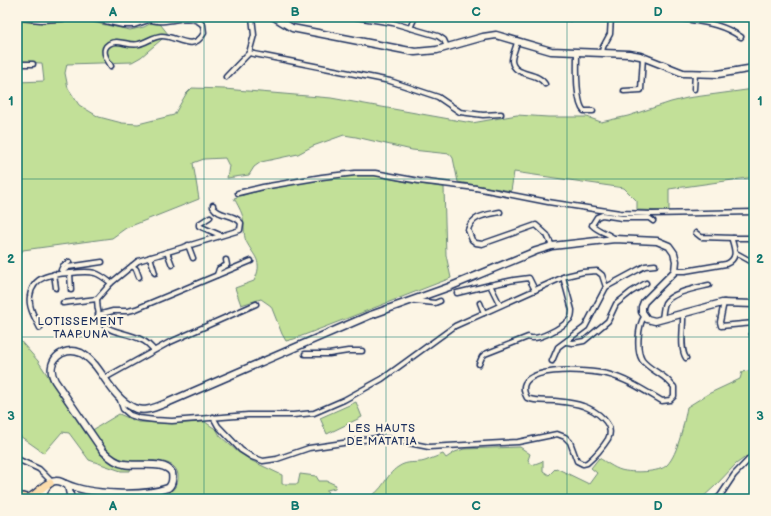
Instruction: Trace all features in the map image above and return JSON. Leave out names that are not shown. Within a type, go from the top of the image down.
[{"type":"highway","points":[[17,496],[30,499],[47,484],[51,483]]},
{"type":"main road","points":[[20,17],[41,20],[75,17]]},
{"type":"main road","points":[[92,17],[123,24],[134,24],[150,18]]},
{"type":"main road","points":[[274,17],[292,28],[415,52],[437,50],[469,40],[486,36],[496,36],[551,51],[629,54],[643,57],[684,73],[718,74],[754,68]]},
{"type":"main road","points":[[43,499],[45,489],[51,483],[60,481],[76,489],[88,491],[140,494],[164,490],[172,484],[172,473],[165,466],[124,464],[115,461],[106,454],[55,381],[52,374],[51,367],[55,359],[61,354],[67,352],[75,351],[86,356],[105,378],[120,399],[135,409],[142,410],[152,408],[368,316],[454,285],[536,251],[552,246],[615,239],[648,240],[666,244],[674,253],[676,261],[675,271],[644,302],[642,309],[644,317],[652,321],[724,302],[754,304]]},
{"type":"main road","points":[[66,484],[69,488],[71,499]]},
{"type":"street","points":[[226,77],[249,53],[254,35],[252,17]]},
{"type":"street","points":[[356,17],[393,23],[442,38],[447,47]]},
{"type":"street","points":[[410,28],[415,17]]},
{"type":"street","points":[[602,52],[610,34],[610,17]]},
{"type":"street","points":[[674,17],[720,25],[741,37]]},
{"type":"street","points":[[111,66],[105,54],[105,48],[107,45],[114,42],[132,45],[159,36],[164,36],[188,43],[199,40],[204,34],[203,25],[198,21],[171,19],[156,21],[150,18]]},
{"type":"street","points":[[516,42],[512,60],[515,68],[519,71],[539,77],[545,84]]},
{"type":"street","points":[[577,52],[577,91],[581,108],[584,111],[593,111]]},
{"type":"street","points":[[249,53],[392,81],[438,97],[460,112],[483,115],[501,114]]},
{"type":"street","points":[[624,92],[641,90],[643,57]]},
{"type":"street","points":[[17,64],[33,64]]},
{"type":"street","points":[[694,89],[695,74]]},
{"type":"street","points":[[238,193],[263,187],[322,177],[355,173],[375,173],[419,181],[476,188],[606,212],[652,214],[754,212]]},
{"type":"street","points":[[63,303],[97,299],[111,283],[138,261],[240,230],[241,223],[236,217],[216,211],[213,205]]},
{"type":"street","points":[[500,212],[481,216],[472,221],[468,230],[472,240],[479,243],[487,243],[536,225],[548,235],[552,246]]},
{"type":"street","points":[[615,239],[592,225],[597,217],[602,215],[622,218],[649,218],[652,220],[652,214]]},
{"type":"street","points":[[210,217],[199,224],[199,226],[221,235]]},
{"type":"street","points":[[696,232],[701,237],[754,238]]},
{"type":"street","points":[[675,271],[685,271],[726,264],[733,260],[736,253],[732,240],[733,238]]},
{"type":"street","points":[[188,245],[193,258]]},
{"type":"street","points":[[167,252],[172,265]]},
{"type":"street","points":[[736,253],[754,263]]},
{"type":"street","points":[[150,257],[155,273]]},
{"type":"street","points":[[217,275],[219,269],[226,265],[226,260]]},
{"type":"street","points":[[98,315],[113,311],[132,310],[251,261]]},
{"type":"street","points":[[64,272],[62,270],[63,266],[69,262]]},
{"type":"street","points":[[64,272],[68,267],[102,262]]},
{"type":"street","points":[[552,361],[558,347],[585,327],[606,287],[645,266],[655,265]]},
{"type":"street","points":[[132,266],[136,269],[139,277]]},
{"type":"street","points":[[120,399],[126,412],[139,418],[172,421],[248,414],[299,415],[318,412],[344,400],[382,379],[450,329],[500,305],[563,278],[583,272],[597,271],[602,275],[606,287]]},
{"type":"street","points":[[40,328],[31,310],[30,296],[36,282],[45,276],[64,272],[92,273],[102,276],[111,283]]},
{"type":"street","points":[[70,273],[71,290]]},
{"type":"street","points":[[54,274],[56,288]]},
{"type":"street","points":[[457,293],[528,278],[535,290]]},
{"type":"street","points":[[479,364],[485,354],[528,337],[530,339],[537,338],[564,325],[570,318],[572,310],[563,278]]},
{"type":"street","points":[[566,342],[572,343],[584,341],[608,321],[616,304],[631,292],[646,283]]},
{"type":"street","points":[[490,285],[500,305]]},
{"type":"street","points":[[662,319],[663,309],[668,300],[686,291],[709,285]]},
{"type":"street","points":[[97,299],[98,315],[105,327],[143,340],[154,350]]},
{"type":"street","points":[[412,300],[435,303],[440,302]]},
{"type":"street","points":[[724,302],[720,322],[721,326],[754,323]]},
{"type":"street","points":[[480,303],[484,313]]},
{"type":"street","points":[[105,378],[154,350],[256,304]]},
{"type":"street","points":[[683,313],[682,346],[686,358]]},
{"type":"street","points":[[213,418],[241,450],[252,457],[263,461],[274,460],[300,450],[313,447],[377,438],[429,447],[518,442],[557,434],[565,437],[570,442],[577,461],[583,464],[587,463],[609,438],[607,422],[584,406],[554,401],[531,400],[527,398],[524,392],[525,383],[528,378],[533,376],[571,370],[586,370],[608,374],[624,380],[645,390],[662,402],[670,400],[674,396],[674,387],[667,379],[646,364],[641,355],[638,339],[641,322],[644,317]]},
{"type":"street","points":[[305,354],[328,354],[348,351],[362,351]]},
{"type":"street","points":[[716,499],[720,496],[734,475],[754,454]]},
{"type":"street","points":[[17,459],[39,469],[51,483]]},
{"type":"green space","points":[[17,19],[36,22],[87,21],[130,30],[144,27],[157,20],[168,34],[141,57],[132,62],[67,64],[65,73],[68,88],[79,105],[99,117],[122,123],[138,124],[174,115],[186,94],[192,88],[224,89],[331,98],[472,123],[517,115],[587,117],[601,122],[628,116],[687,98],[754,89],[754,177],[669,189],[669,211],[637,210],[637,201],[624,188],[514,172],[511,191],[458,182],[453,158],[450,154],[412,150],[344,135],[313,146],[298,154],[261,162],[254,167],[249,175],[227,178],[229,166],[225,158],[204,159],[193,163],[199,199],[126,228],[112,238],[23,250],[17,259],[17,82],[44,81],[42,63],[17,62]]},
{"type":"green space","points":[[357,175],[375,175],[411,183],[444,187],[446,255],[451,278],[286,341],[271,306],[261,299],[241,305],[235,288],[254,281],[257,274],[258,264],[255,255],[246,241],[244,221],[241,211],[234,198],[280,186]]},
{"type":"green space","points":[[17,337],[38,361],[86,434],[119,414],[138,422],[205,422],[217,430],[220,436],[238,452],[252,461],[282,475],[282,484],[298,484],[300,474],[316,476],[319,481],[327,481],[336,485],[335,488],[327,490],[328,495],[336,499],[170,499],[168,494],[176,486],[178,481],[176,469],[172,465],[159,461],[132,461],[130,471],[121,471],[89,460],[69,433],[62,432],[44,453],[17,434]]},
{"type":"green space","points":[[754,370],[754,451],[736,464],[701,499],[365,499],[377,492],[393,471],[398,467],[409,463],[425,461],[443,454],[446,458],[455,452],[464,449],[520,447],[530,454],[528,460],[532,465],[543,461],[543,471],[549,475],[556,468],[589,484],[597,473],[591,468],[599,458],[621,470],[645,472],[658,470],[667,465],[674,454],[680,438],[687,407],[708,394],[740,379],[742,372]]},
{"type":"green space","points":[[356,402],[362,417],[327,434],[320,418]]},
{"type":"district","name":"LOTISSEMENT TAAPUNA","points":[[81,327]]},
{"type":"district","name":"LES HAUTS DE MATATIA","points":[[382,434]]}]
